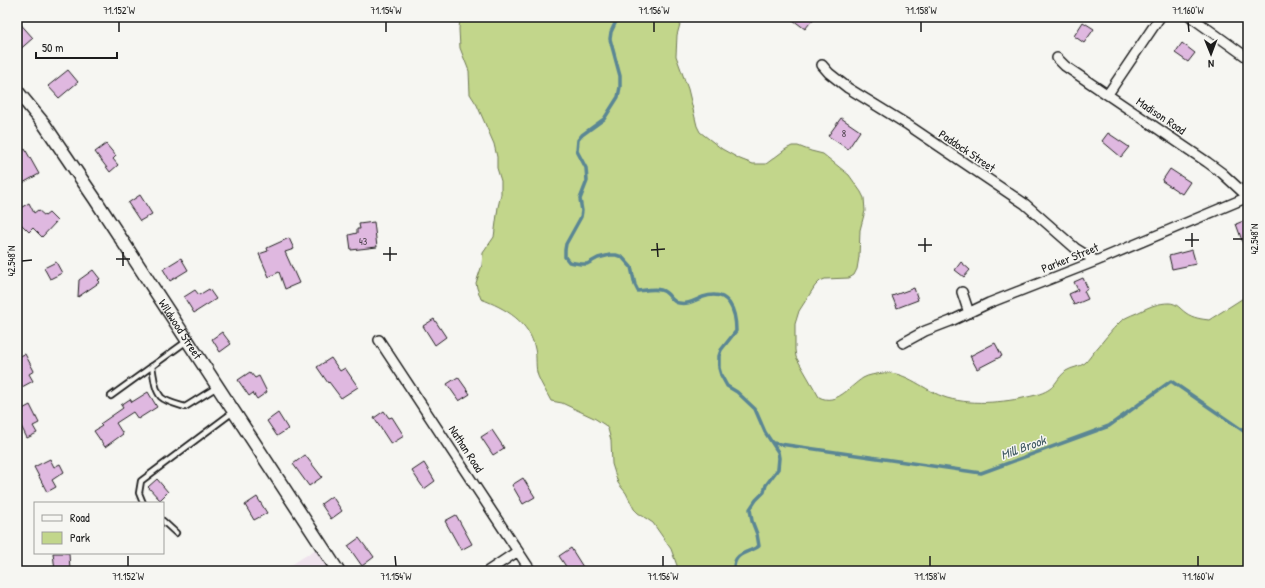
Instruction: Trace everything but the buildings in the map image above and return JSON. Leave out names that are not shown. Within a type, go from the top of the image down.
[{"type":"street","points":[[1108,94],[1160,17]]},
{"type":"street","points":[[1191,17],[1248,58]]},
{"type":"street","name":"Madison Road","points":[[1057,58],[1065,66],[1217,170],[1248,197]]},
{"type":"street","name":"Paddock Street","points":[[822,65],[829,73],[848,88],[908,125],[1025,204],[1075,248],[1096,261]]},
{"type":"street","name":"Wildwood Street","points":[[17,91],[44,124],[61,148],[338,571]]},
{"type":"street","name":"Parker Street","points":[[903,343],[924,331],[951,321],[989,303],[1096,261],[1248,197]]},
{"type":"street","points":[[962,292],[969,313]]},
{"type":"street","name":"Nathan Road","points":[[379,340],[531,571]]},
{"type":"street","points":[[488,571],[518,551]]},
{"type":"lane","points":[[111,396],[187,341]]},
{"type":"lane","points":[[152,366],[156,386],[162,398],[185,407],[217,387]]},
{"type":"lane","points":[[143,502],[139,493],[141,481],[233,412]]},
{"type":"lane","points":[[164,522],[176,533]]},
{"type":"shaded area","points":[[316,549],[331,571],[282,571]]},
{"type":"green space","points":[[460,17],[682,17],[677,35],[676,56],[688,89],[697,126],[700,132],[722,149],[753,164],[766,164],[786,149],[792,146],[798,146],[823,154],[849,175],[864,198],[865,211],[860,230],[857,269],[854,275],[849,278],[825,279],[820,281],[815,286],[799,311],[795,324],[796,357],[819,397],[831,399],[842,394],[863,378],[870,375],[892,373],[908,378],[947,398],[969,402],[1015,400],[1043,393],[1051,388],[1066,371],[1085,363],[1114,328],[1129,316],[1152,306],[1172,303],[1191,316],[1209,320],[1248,295],[1248,571],[679,571],[671,549],[653,523],[634,509],[626,493],[618,483],[612,464],[611,440],[608,429],[605,425],[594,418],[562,403],[551,401],[538,376],[535,349],[528,331],[515,317],[499,307],[481,299],[476,283],[482,265],[483,253],[494,237],[501,194],[501,181],[497,168],[497,157],[494,144],[477,105],[470,94],[469,71],[460,48]]},
{"type":"waterway","points":[[618,17],[611,32],[610,39],[620,76],[618,97],[604,119],[582,135],[578,140],[577,151],[586,168],[587,181],[580,199],[582,211],[581,217],[566,244],[565,257],[569,262],[587,264],[598,258],[616,255],[622,257],[631,267],[638,291],[652,289],[662,290],[675,301],[682,303],[688,303],[712,295],[719,296],[729,303],[736,323],[736,331],[721,350],[719,356],[719,368],[721,375],[727,386],[737,392],[755,409],[765,432],[778,452],[779,458],[778,469],[766,485],[764,492],[750,509],[759,546],[736,559],[734,568],[736,571]]},
{"type":"waterway","name":"Mill Brook","points":[[773,443],[981,473],[1109,426],[1171,381],[1248,434]]}]
